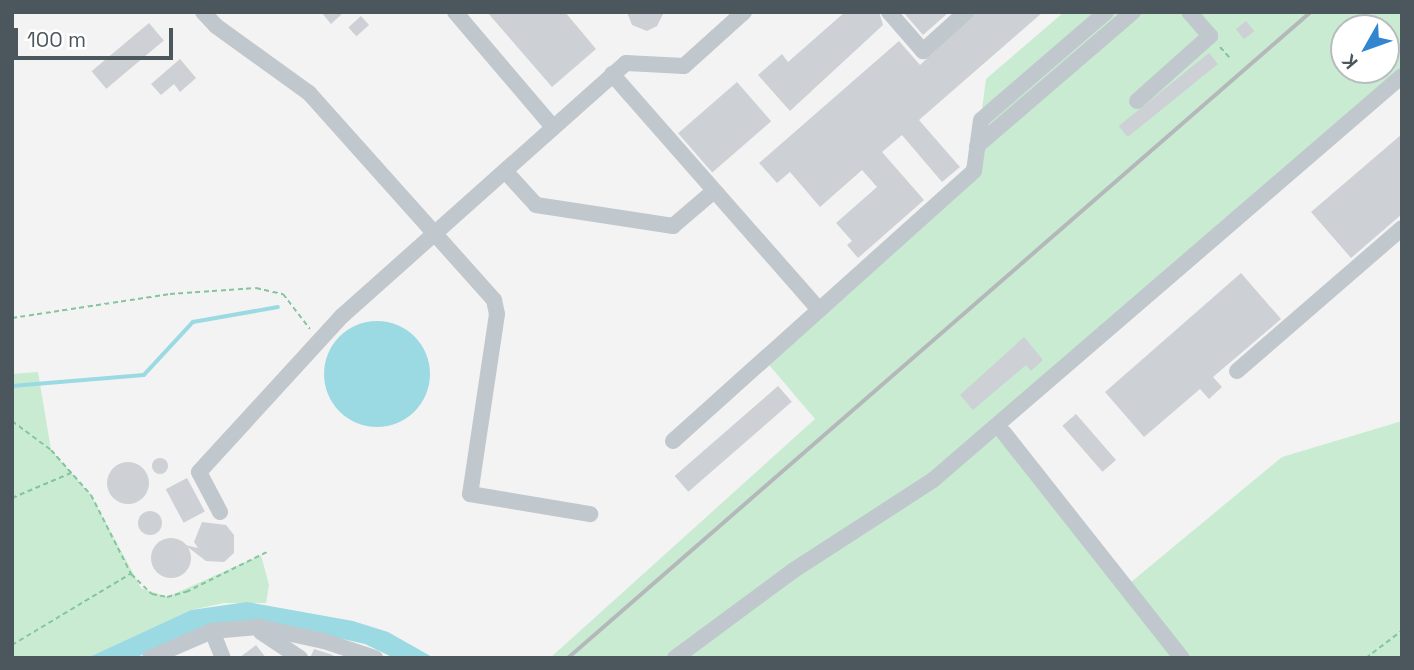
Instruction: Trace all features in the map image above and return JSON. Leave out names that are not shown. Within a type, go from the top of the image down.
[{"type":"street","points":[[203,12],[216,26],[309,93],[496,307],[470,494],[590,514]]},
{"type":"street","points":[[455,12],[553,127]]},
{"type":"street","points":[[220,512],[199,472],[320,339],[626,62],[684,66],[744,12]]},
{"type":"street","points":[[889,12],[923,51],[966,12]]},
{"type":"street","points":[[673,441],[974,171],[981,120],[1106,12]]},
{"type":"street","points":[[977,146],[1133,12]]},
{"type":"street","points":[[1137,101],[1210,36],[1189,12]]},
{"type":"street","points":[[612,74],[818,310]]},
{"type":"street","points":[[677,658],[794,570],[940,474],[1402,76]]},
{"type":"street","points":[[677,658],[916,503],[1004,433],[1402,89]]},
{"type":"street","points":[[505,171],[536,205],[673,226],[714,191]]},
{"type":"street","points":[[1237,371],[1402,228]]},
{"type":"street","points":[[1004,433],[1182,658]]},
{"type":"street","points":[[254,628],[300,658]]},
{"type":"street","points":[[150,658],[174,652],[212,631],[254,628],[324,640],[375,658]]},
{"type":"street","points":[[212,631],[223,658]]},
{"type":"path","points":[[1210,36],[1230,58]]},
{"type":"path","points":[[12,318],[170,294],[256,288],[283,294],[320,339]]},
{"type":"path","points":[[12,421],[51,450],[91,495],[131,574],[141,588],[167,597],[267,552]]},
{"type":"path","points":[[12,498],[72,473]]},
{"type":"path","points":[[12,645],[131,574]]},
{"type":"path","points":[[1366,658],[1400,632]]},
{"type":"green space","points":[[1064,12],[1402,12],[1400,78],[1400,14],[1330,14],[1330,84],[1393,84],[998,426],[1125,587],[1282,457],[1402,421],[1402,658],[550,658],[815,419],[764,359],[974,171],[986,79]]},
{"type":"green space","points":[[38,372],[51,450],[91,495],[141,588],[167,597],[261,555],[269,585],[266,603],[224,603],[191,610],[87,658],[12,658],[12,374]]},
{"type":"water","points":[[377,321],[397,325],[414,337],[426,354],[430,374],[426,394],[414,411],[397,423],[377,427],[357,423],[340,411],[328,394],[324,374],[328,354],[340,337],[357,325]]},
{"type":"water","points":[[247,602],[353,621],[388,632],[434,658],[394,658],[365,644],[267,622],[210,625],[135,658],[87,658],[191,610]]},
{"type":"building","points":[[321,12],[344,12],[331,24]]},
{"type":"building","points":[[487,12],[565,12],[596,49],[552,87]]},
{"type":"building","points":[[627,12],[664,12],[657,26],[647,31],[632,25]]},
{"type":"building","points":[[845,12],[879,12],[883,25],[790,111],[758,75],[782,54],[788,62]]},
{"type":"building","points":[[903,12],[949,12],[923,35]]},
{"type":"building","points":[[976,12],[1043,12],[919,120],[960,167],[942,182],[902,135],[882,152],[924,200],[858,258],[847,245],[852,241],[836,223],[877,187],[862,170],[820,207],[790,172],[777,183],[759,163],[899,41],[920,65]]},
{"type":"building","points":[[361,16],[369,25],[356,36],[348,27]]},
{"type":"building","points":[[1246,21],[1254,31],[1244,39],[1236,29]]},
{"type":"building","points":[[149,23],[164,41],[106,89],[92,71]]},
{"type":"building","points":[[1209,53],[1218,64],[1128,137],[1119,126]]},
{"type":"building","points":[[180,59],[196,78],[180,92],[174,84],[161,95],[151,84]]},
{"type":"building","points":[[737,82],[771,121],[712,172],[678,133]]},
{"type":"building","points":[[1402,134],[1402,214],[1351,258],[1311,212]]},
{"type":"building","points":[[1241,273],[1281,319],[1213,377],[1222,387],[1209,399],[1200,389],[1144,437],[1105,392]]},
{"type":"building","points":[[1024,337],[1043,360],[1031,371],[1026,365],[973,410],[960,395]]},
{"type":"building","points":[[778,386],[792,402],[688,492],[675,476]]},
{"type":"building","points":[[1076,414],[1116,460],[1102,472],[1062,426]]},
{"type":"building","points":[[157,458],[163,458],[168,466],[166,472],[157,474],[152,469],[152,463]]},
{"type":"building","points":[[128,462],[143,468],[149,483],[143,498],[128,504],[113,498],[107,483],[113,468]]},
{"type":"building","points":[[187,478],[205,512],[184,523],[166,489]]},
{"type":"building","points":[[150,511],[159,514],[162,523],[159,532],[150,535],[141,532],[138,523],[141,514]]},
{"type":"building","points":[[202,522],[226,525],[234,535],[234,553],[224,562],[206,561],[185,545],[198,548],[194,542]]},
{"type":"building","points":[[171,538],[185,544],[191,558],[185,572],[171,578],[157,572],[151,558],[157,544]]},
{"type":"building","points":[[256,645],[266,658],[239,658]]},
{"type":"building","points":[[314,649],[330,654],[338,658],[310,658]]},
{"type":"waterway","points":[[12,386],[144,375],[193,322],[278,307]]},
{"type":"railway","points":[[568,658],[1311,12]]}]
